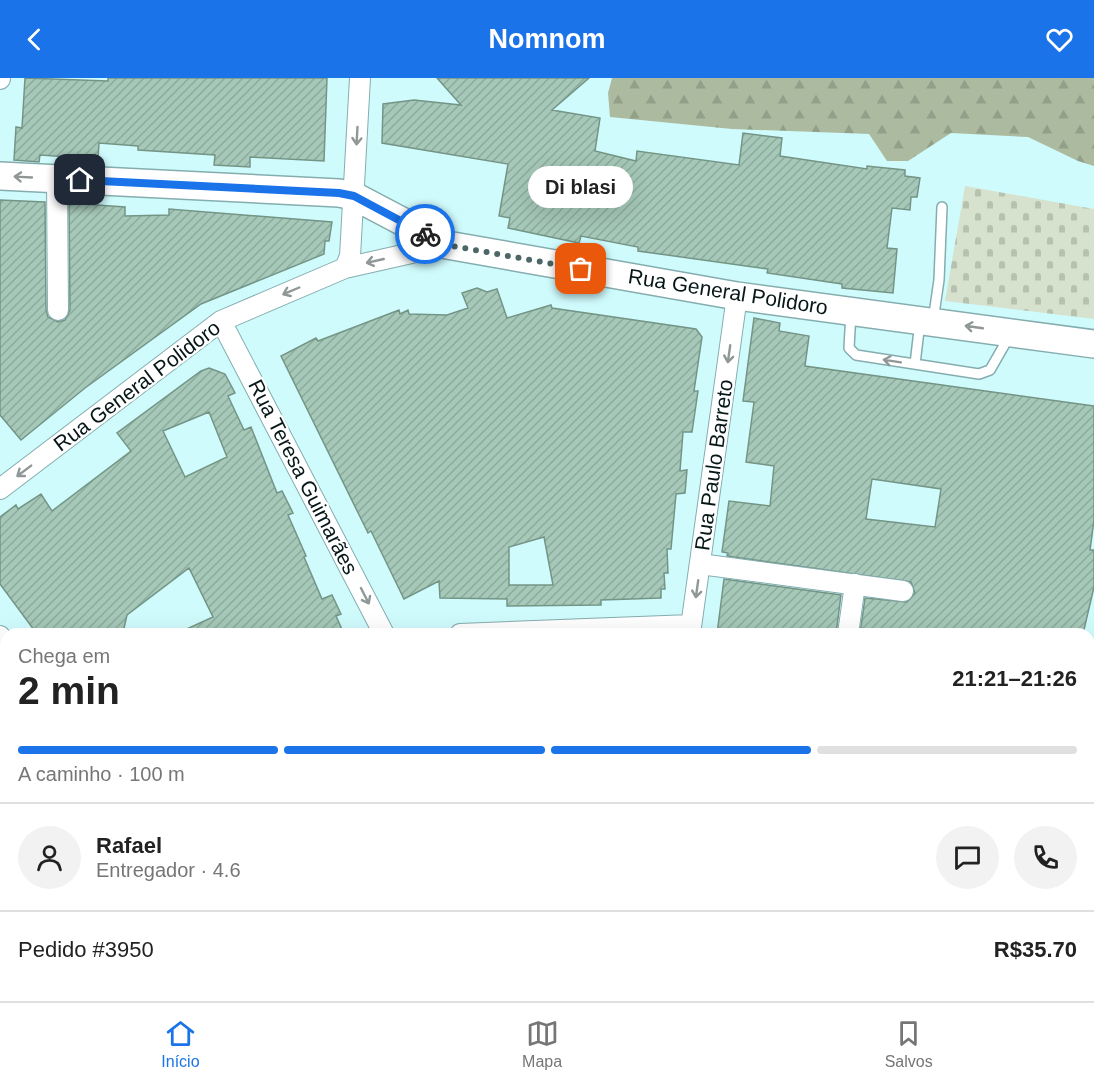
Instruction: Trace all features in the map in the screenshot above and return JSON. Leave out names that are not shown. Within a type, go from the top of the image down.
[{"type":"main road","points":[[0,176],[339,193],[354,196],[447,245]]},
{"type":"main road","name":"Rua General Polidoro","points":[[447,245],[737,296],[1094,344]]},
{"type":"street","points":[[345,268],[350,256],[360,78]]},
{"type":"street","points":[[57,179],[58,310]]},
{"type":"street","name":"Rua General Polidoro","points":[[0,489],[221,321],[345,268],[447,245]]},
{"type":"street","name":"Rua Paulo Barreto","points":[[691,628],[737,296]]},
{"type":"street","name":"Rua Teresa Guimarães","points":[[221,321],[381,628]]},
{"type":"street","points":[[700,564],[903,591]]},
{"type":"street","points":[[849,628],[855,584]]},
{"type":"lane","points":[[915,364],[939,280],[942,207]]},
{"type":"lane","points":[[851,311],[851,353],[915,364],[985,373],[990,370],[1011,333]]},
{"type":"green space","points":[[612,78],[1094,78],[1094,166],[1078,161],[1028,137],[951,133],[908,161],[887,161],[869,134],[732,129],[610,117],[608,93]]},
{"type":"green space","points":[[965,186],[1094,209],[1094,319],[945,301]]},
{"type":"building","points":[[25,78],[108,81],[108,78],[327,78],[324,161],[250,157],[250,167],[214,165],[215,155],[138,150],[138,146],[99,143],[98,159],[40,155],[39,162],[14,160],[16,127],[22,128]]},
{"type":"building","points":[[437,78],[589,78],[552,110],[600,118],[595,151],[636,161],[637,151],[739,165],[743,133],[782,138],[780,156],[867,169],[867,166],[905,170],[905,176],[920,178],[917,197],[911,197],[910,210],[892,208],[887,248],[897,249],[893,293],[842,288],[842,284],[767,273],[768,269],[638,251],[638,247],[581,236],[579,243],[508,228],[510,218],[499,216],[508,164],[382,143],[383,104],[414,100],[461,105]]},
{"type":"building","points":[[0,200],[45,202],[46,310],[48,317],[58,322],[65,320],[70,310],[69,203],[125,207],[125,216],[169,215],[169,209],[332,222],[329,241],[325,241],[324,254],[201,304],[85,388],[21,440],[0,415]]},
{"type":"building","points":[[477,288],[487,292],[497,289],[507,318],[551,305],[552,308],[696,329],[702,337],[694,391],[698,391],[692,432],[683,432],[680,471],[687,470],[685,493],[676,494],[671,549],[667,549],[668,573],[664,573],[665,589],[661,589],[661,598],[601,600],[601,605],[507,606],[507,599],[440,598],[439,581],[404,599],[371,531],[368,533],[281,356],[316,338],[318,341],[399,310],[400,314],[408,310],[409,314],[447,315],[468,308],[462,293]],"holes":[[[544,537],[553,585],[509,585],[509,547]]]},
{"type":"building","points":[[754,318],[780,323],[779,331],[809,336],[805,366],[1094,406],[1094,520],[1090,550],[1094,550],[1094,587],[1084,628],[861,628],[865,598],[907,602],[915,593],[911,582],[727,556],[728,553],[722,552],[729,501],[770,506],[774,466],[746,462],[754,402],[743,401]],"holes":[[[872,479],[941,489],[935,527],[866,519]]]},
{"type":"building","points":[[209,368],[225,374],[235,393],[228,396],[244,430],[251,427],[277,493],[282,491],[293,513],[288,515],[322,599],[332,595],[341,614],[336,616],[341,628],[189,628],[213,617],[189,568],[127,615],[124,628],[33,628],[0,584],[0,517],[16,505],[18,509],[41,494],[52,511],[131,451],[117,433],[201,371]],"holes":[[[209,412],[227,457],[185,477],[163,431]]]},
{"type":"building","points":[[724,579],[841,595],[837,628],[718,628]]},
{"type":"way so far","points":[[425,234],[447,245],[581,269]]},
{"type":"place","name":"Di blasi","points":[[581,269]]},
{"type":"route","points":[[80,180],[339,193],[354,196],[425,234]]}]
